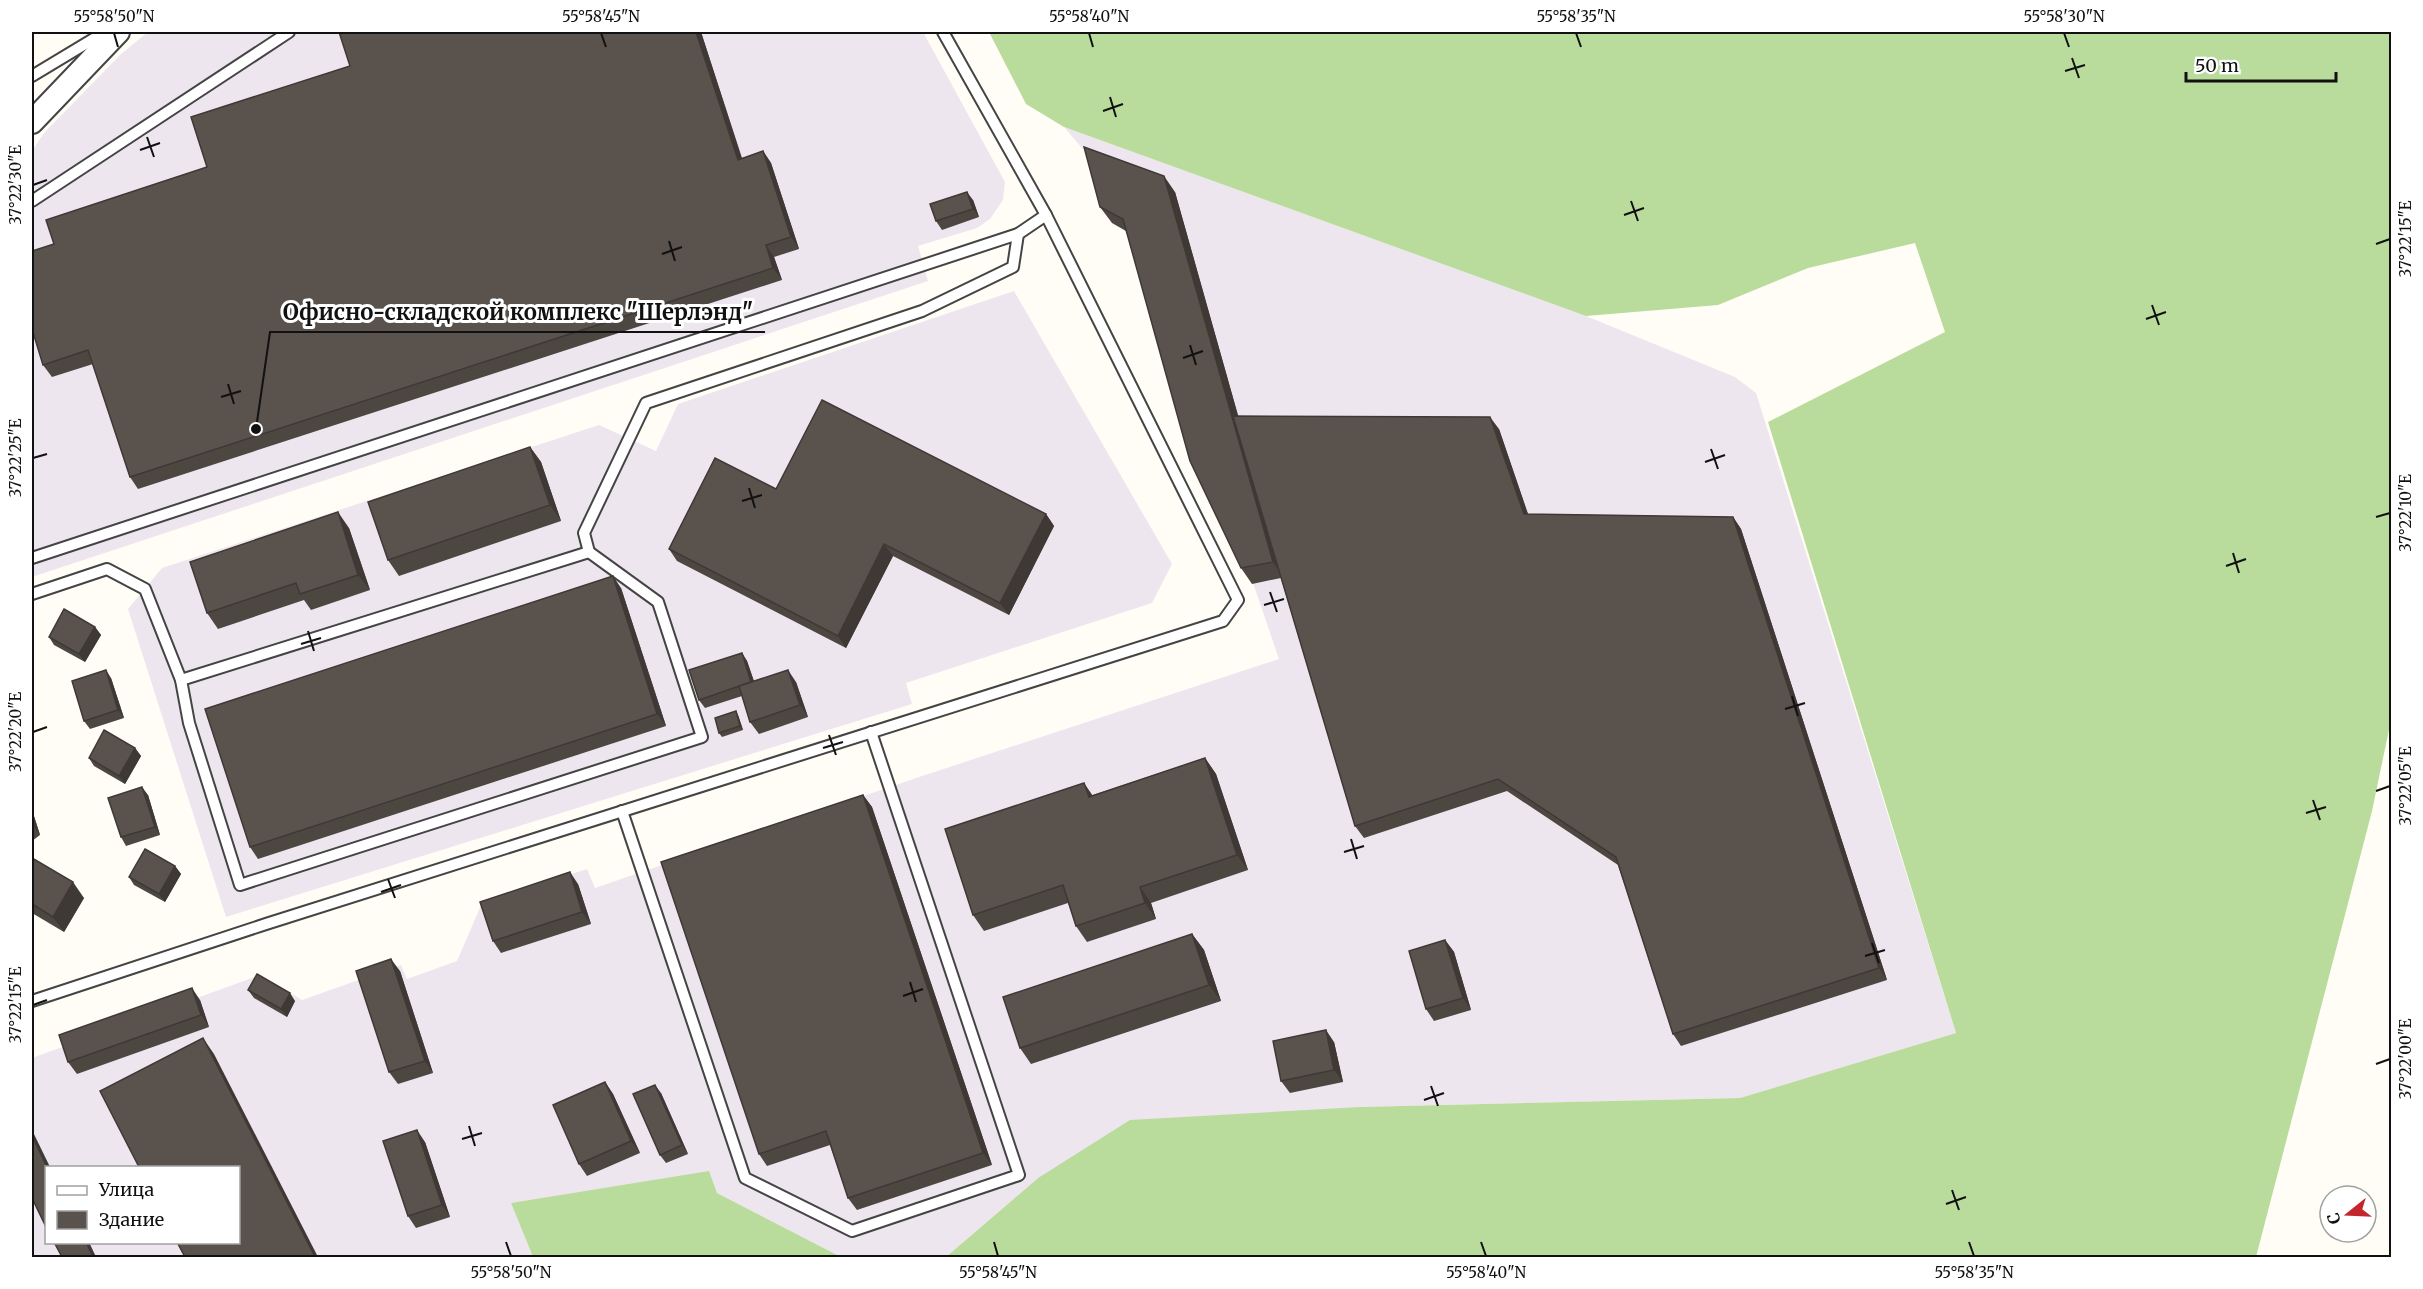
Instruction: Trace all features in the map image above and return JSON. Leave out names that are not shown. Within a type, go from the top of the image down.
[{"type":"street","points":[[32,122],[118,32]]},
{"type":"lane","points":[[32,76],[105,32]]},
{"type":"lane","points":[[32,201],[289,32]]},
{"type":"lane","points":[[32,1001],[1223,621],[1238,600],[1046,215],[943,32]]},
{"type":"lane","points":[[32,558],[1018,234],[1046,215]]},
{"type":"lane","points":[[32,594],[107,569],[145,589],[181,680],[189,723],[240,885],[702,737],[658,602],[589,552],[584,533],[646,403],[922,311],[1012,267],[1018,234]]},
{"type":"lane","points":[[181,680],[589,552]]},
{"type":"lane","points":[[622,811],[746,1178],[852,1231],[1019,1175],[871,732]]},
{"type":"shaded area","points":[[148,32],[923,32],[1005,182],[1003,200],[990,219],[977,228],[918,246],[928,281],[32,577],[32,151],[44,133],[121,54]]},
{"type":"shaded area","points":[[1064,127],[1586,316],[1735,377],[1756,393],[1956,1033],[1740,1098],[1360,1107],[1038,1178],[946,1257],[841,1257],[717,1193],[511,1203],[533,1257],[32,1258],[32,1058],[260,975],[302,1000],[401,965],[407,979],[457,961],[482,903],[587,869],[595,888],[916,778],[1279,659],[1134,235],[1112,223],[1095,163]]},
{"type":"shaded area","points":[[1014,291],[1172,564],[1152,603],[906,683],[912,704],[226,917],[128,609],[162,568],[599,425],[656,451],[678,404]]},
{"type":"green space","points":[[989,32],[2391,32],[2391,720],[2372,811],[2256,1257],[946,1257],[1038,1178],[1130,1120],[1360,1107],[1740,1098],[1956,1033],[1768,422],[1945,332],[1915,243],[1808,268],[1718,305],[1586,316],[1064,127],[1026,104]]},
{"type":"green space","points":[[709,1171],[717,1193],[841,1257],[533,1257],[511,1203]]},
{"type":"building","points":[[339,32],[696,32],[738,160],[763,151],[791,237],[766,245],[773,268],[130,477],[88,350],[43,365],[32,329],[32,251],[54,244],[46,220],[207,167],[191,117],[350,66]]},
{"type":"building","points":[[1084,147],[1164,176],[1273,562],[1241,568],[1190,461],[1123,219],[1100,207]]},
{"type":"building","points":[[967,192],[973,209],[936,221],[930,204]]},
{"type":"building","points":[[822,400],[1046,514],[1000,603],[884,544],[838,636],[669,549],[715,458],[776,489]]},
{"type":"building","points":[[1233,416],[1490,417],[1524,514],[1733,517],[1879,968],[1673,1034],[1616,857],[1498,779],[1355,826]]},
{"type":"building","points":[[530,447],[550,505],[388,560],[368,502]]},
{"type":"building","points":[[338,512],[358,575],[300,594],[296,583],[207,613],[190,562]]},
{"type":"building","points":[[613,576],[657,714],[250,847],[205,709]]},
{"type":"building","points":[[64,609],[95,627],[79,654],[49,637]]},
{"type":"building","points":[[742,653],[751,682],[699,700],[689,670]]},
{"type":"building","points":[[106,670],[118,710],[84,721],[72,681]]},
{"type":"building","points":[[788,670],[800,705],[750,722],[739,686]]},
{"type":"building","points":[[736,711],[740,726],[719,733],[715,718]]},
{"type":"building","points":[[104,730],[135,748],[119,776],[89,758]]},
{"type":"building","points":[[1205,758],[1237,855],[1140,887],[1145,903],[1076,926],[1063,885],[973,915],[945,829],[1084,783],[1089,797]]},
{"type":"building","points":[[142,787],[155,827],[121,837],[108,798]]},
{"type":"building","points":[[863,795],[983,1153],[848,1198],[826,1131],[759,1154],[661,862]]},
{"type":"building","points":[[145,849],[175,866],[159,894],[129,877]]},
{"type":"building","points":[[32,858],[73,882],[53,917],[32,904]]},
{"type":"building","points":[[570,872],[582,912],[493,941],[480,902]]},
{"type":"building","points":[[1192,934],[1209,985],[1020,1048],[1003,997]]},
{"type":"building","points":[[1445,940],[1463,998],[1426,1009],[1409,951]]},
{"type":"building","points":[[391,959],[425,1061],[389,1072],[356,971]]},
{"type":"building","points":[[257,974],[290,993],[281,1009],[248,990]]},
{"type":"building","points":[[192,988],[201,1015],[68,1062],[59,1035]]},
{"type":"building","points":[[1326,1030],[1334,1070],[1281,1081],[1273,1041]]},
{"type":"building","points":[[203,1038],[315,1257],[185,1257],[178,1244],[240,1244],[240,1166],[138,1166],[100,1091]]},
{"type":"building","points":[[605,1082],[631,1141],[579,1164],[553,1105]]},
{"type":"building","points":[[655,1085],[682,1145],[660,1155],[633,1094]]},
{"type":"building","points":[[417,1130],[442,1205],[408,1216],[383,1141]]},
{"type":"building","points":[[32,1136],[47,1166],[45,1225],[32,1198]]},
{"type":"building","points":[[55,1244],[87,1244],[93,1257],[62,1257]]},
{"type":"place","name":"Офисно-складской комплекс \"Шерлэнд\"","points":[[256,429]]}]
